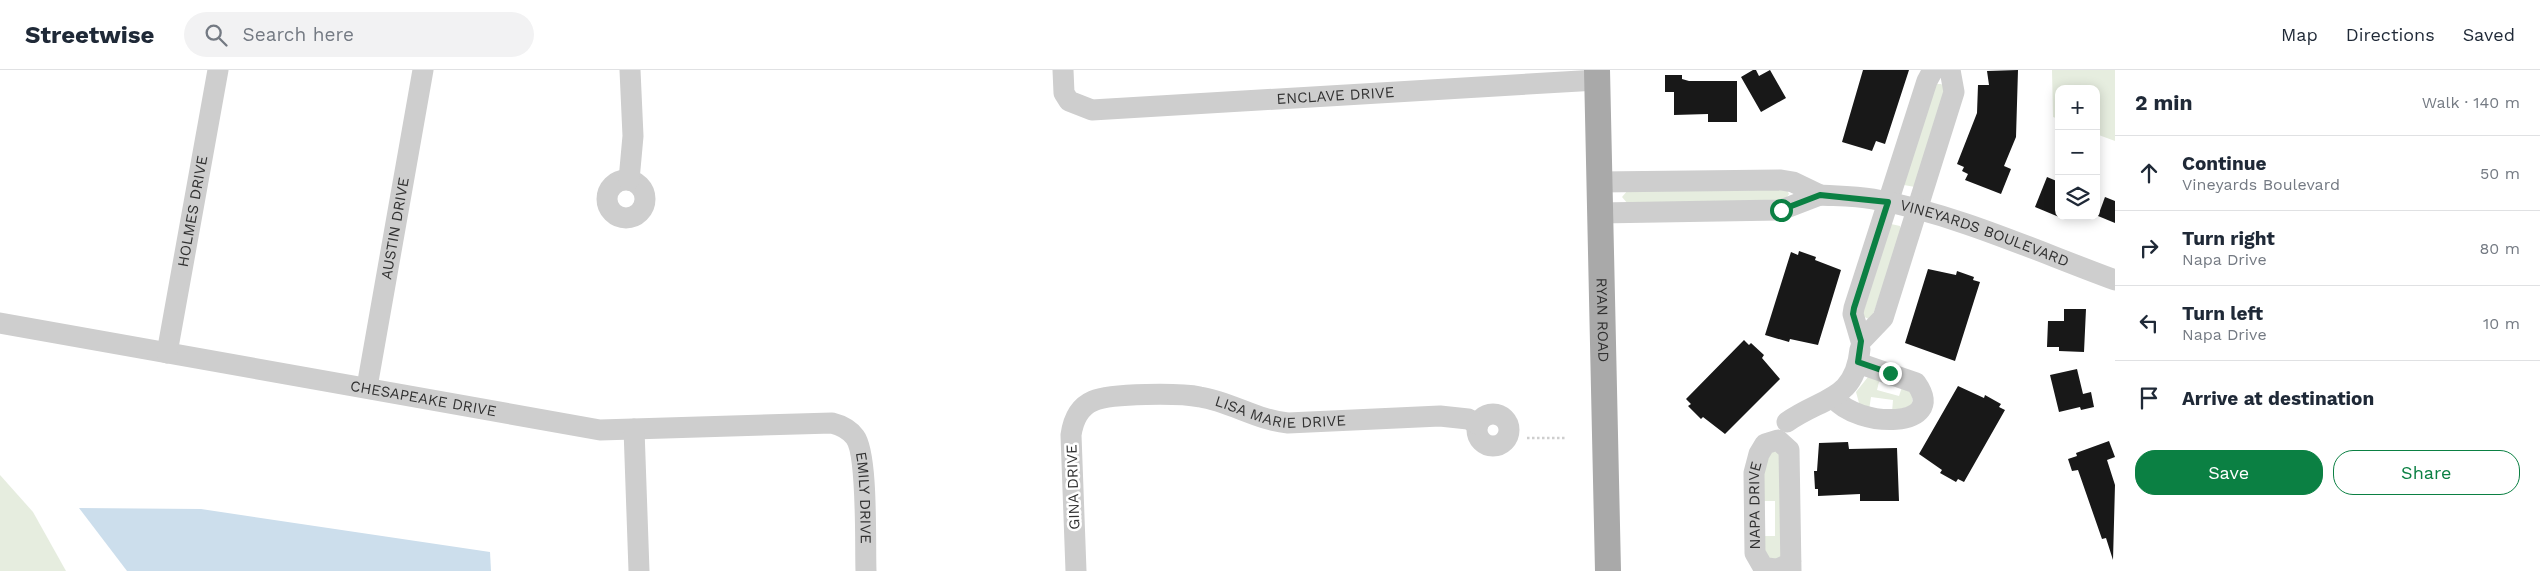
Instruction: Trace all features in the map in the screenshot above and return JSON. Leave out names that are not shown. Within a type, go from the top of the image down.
[{"type":"main road","name":"RYAN ROAD","points":[[1597,75],[1608,571]]},
{"type":"street","name":"HOLMES DRIVE","points":[[167,353],[218,70]]},
{"type":"street","name":"AUSTIN DRIVE","points":[[366,387],[423,70]]},
{"type":"street","points":[[629,180],[633,136],[630,70]]},
{"type":"street","name":"ENCLAVE DRIVE","points":[[1063,70],[1064,92],[1069,101],[1074,105],[1092,110],[1597,75]]},
{"type":"street","name":"NAPA DRIVE","points":[[1788,422],[1791,566],[1780,569],[1767,569],[1755,553],[1754,473],[1759,454],[1765,444],[1788,422],[1834,398],[1847,387],[1858,362],[1861,341],[1853,314],[1854,308],[1927,81],[1933,70]]},
{"type":"street","points":[[1861,341],[1883,318],[1954,92],[1950,70]]},
{"type":"street","name":"VINEYARDS BOULEVARD","points":[[1599,182],[1781,180],[1793,182],[1820,195],[1888,202],[1916,210],[1981,230],[2115,280]]},
{"type":"street","name":"VINEYARDS BOULEVARD","points":[[1599,214],[1781,210],[1820,195]]},
{"type":"street","name":"CHESAPEAKE DRIVE","points":[[0,312],[0,323],[366,387],[585,428],[634,429],[823,421],[848,430]]},
{"type":"street","points":[[1834,398],[1846,410],[1900,421],[1912,417],[1921,406],[1922,391],[1916,383],[1858,362]]},
{"type":"street","name":"LISA MARIE DRIVE","points":[[1084,407],[1092,401],[1104,398],[1185,396],[1215,401],[1272,421],[1288,423],[1440,416],[1468,420],[1478,424]]},
{"type":"street","name":"GINA DRIVE","points":[[1076,571],[1071,435],[1076,416],[1084,407]]},
{"type":"street","points":[[634,429],[639,571]]},
{"type":"street","name":"EMILY DRIVE","points":[[848,430],[854,436],[862,455],[866,571]]},
{"type":"street","name":"NAPA DRIVE","points":[[1765,444],[1778,440],[1789,450]]},
{"type":"path","points":[[1527,438],[1567,438]]},
{"type":"shaded area","points":[[2052,70],[2115,70],[2115,141],[2100,135],[2100,85],[2055,85],[2055,118],[2053,117]]},
{"type":"shaded area","points":[[1935,84],[1941,84],[1946,88],[1915,187],[1904,185]]},
{"type":"shaded area","points":[[1628,190],[1787,190],[1789,194],[1784,201],[1628,204],[1622,197]]},
{"type":"shaded area","points":[[1891,224],[1900,226],[1902,234],[1871,320],[1862,316]]},
{"type":"shaded area","points":[[1868,377],[1880,378],[1877,390],[1899,396],[1903,384],[1911,388],[1913,405],[1892,412],[1893,400],[1871,397],[1869,410],[1859,403],[1856,392]]},
{"type":"shaded area","points":[[1769,451],[1781,452],[1783,555],[1779,560],[1766,560],[1762,536],[1775,536],[1775,501],[1761,501],[1761,476]]},
{"type":"shaded area","points":[[0,475],[33,512],[66,571],[0,571]]},
{"type":"water","points":[[79,508],[201,509],[490,552],[491,571],[127,571]]},
{"type":"building","points":[[1756,70],[1759,76],[1770,70],[1786,98],[1761,112],[1741,77]]},
{"type":"building","points":[[1863,70],[1909,70],[1885,144],[1876,141],[1872,151],[1842,142]]},
{"type":"building","points":[[2018,70],[2016,137],[2004,166],[2011,169],[2001,194],[1965,180],[1968,174],[1962,171],[1964,167],[1957,164],[1977,113],[1978,85],[1989,85],[1987,71]]},
{"type":"building","points":[[1665,75],[1682,75],[1682,79],[1689,81],[1737,81],[1737,122],[1708,122],[1708,114],[1674,115],[1674,92],[1665,92]]},
{"type":"building","points":[[2047,177],[2055,180],[2055,215],[2035,207]]},
{"type":"building","points":[[2105,197],[2115,201],[2115,223],[2100,217],[2100,211]]},
{"type":"building","points":[[1799,251],[1816,257],[1815,260],[1841,270],[1818,345],[1790,339],[1789,342],[1765,335],[1791,252],[1798,255]]},
{"type":"building","points":[[1928,269],[1956,275],[1957,271],[1974,277],[1973,280],[1980,282],[1955,361],[1905,343]]},
{"type":"building","points":[[2064,309],[2086,309],[2084,352],[2059,351],[2059,347],[2047,347],[2048,321],[2064,321]]},
{"type":"building","points":[[1744,340],[1749,345],[1751,343],[1764,355],[1762,358],[1780,379],[1725,434],[1703,417],[1701,419],[1688,406],[1691,404],[1686,399]]},
{"type":"building","points":[[2077,369],[2083,394],[2091,392],[2094,407],[2081,410],[2080,407],[2059,412],[2050,375]]},
{"type":"building","points":[[1958,386],[1984,398],[1985,395],[2001,404],[1999,407],[2005,410],[1964,482],[1958,479],[1956,482],[1940,473],[1942,470],[1919,454]]},
{"type":"building","points":[[2109,441],[2115,457],[2107,460],[2115,485],[2113,560],[2106,538],[2102,539],[2078,470],[2072,471],[2068,459],[2077,456],[2076,453]]},
{"type":"building","points":[[1848,442],[1849,449],[1897,448],[1899,501],[1860,501],[1860,494],[1818,496],[1818,489],[1815,489],[1814,471],[1817,471],[1819,443]]},
{"type":"route","points":[[1781,210],[1792,208],[1820,195],[1888,202],[1853,314],[1861,341],[1858,362],[1890,373]]}]
